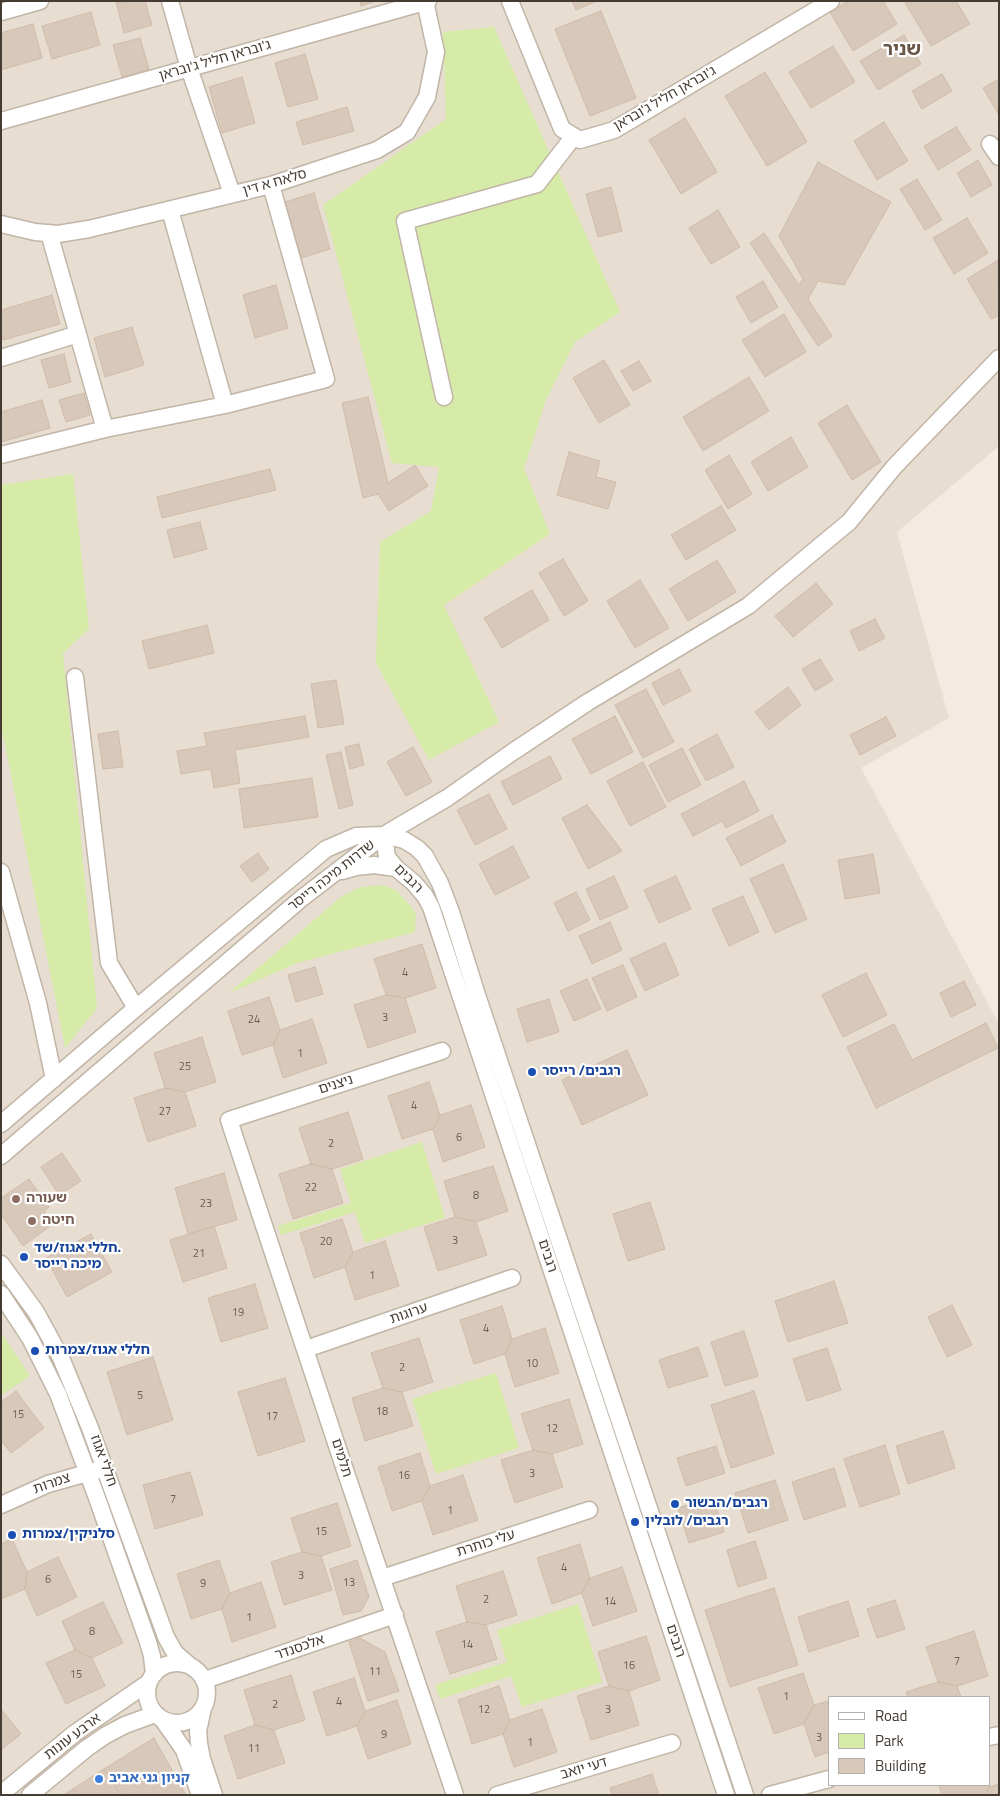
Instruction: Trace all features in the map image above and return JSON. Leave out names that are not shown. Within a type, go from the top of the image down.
[{"type":"street","points":[[1,12],[40,1]]},
{"type":"street","points":[[170,1],[232,194]]},
{"type":"street","points":[[444,397],[405,221],[537,184],[574,136],[562,129],[510,1]]},
{"type":"street","name":"ג'ובראן חליל ג'ובראן","points":[[574,136],[580,140],[614,130],[831,1]]},
{"type":"street","name":"ג'ובראן חליל ג'ובראן","points":[[1,121],[426,2]]},
{"type":"street","name":"סלאח א דין","points":[[1,224],[35,232],[58,234],[89,229],[271,185],[377,150],[407,132],[428,97],[436,52],[426,2]]},
{"type":"street","points":[[1,455],[105,429],[225,405],[326,379],[271,185]]},
{"type":"street","points":[[170,210],[225,405]]},
{"type":"street","points":[[49,233],[105,429]]},
{"type":"street","points":[[1,358],[78,334]]},
{"type":"street","points":[[384,835],[447,798],[588,702],[748,606],[849,522],[894,467],[999,358]]},
{"type":"street","points":[[75,677],[109,963],[136,1008]]},
{"type":"street","name":"רגבים","points":[[726,1795],[434,914],[425,896],[387,857],[384,835],[404,840],[417,848],[425,856],[440,883],[745,1795]]},
{"type":"street","name":"שדרות מיכה רייסר","points":[[1,1156],[302,898],[384,835]]},
{"type":"street","name":"שדרות מיכה רייסר","points":[[1,1124],[326,849],[356,836],[384,835]]},
{"type":"street","points":[[335,872],[356,867],[396,868]]},
{"type":"street","points":[[1,872],[38,1003],[54,1079]]},
{"type":"street","name":"ניצנים","points":[[229,1120],[442,1051]]},
{"type":"street","name":"תלמים","points":[[229,1120],[455,1795]]},
{"type":"street","name":"חללי אגוז","points":[[1,1264],[21,1290],[46,1329],[75,1388],[166,1637],[175,1653],[188,1664]]},
{"type":"street","name":"ערוגות","points":[[306,1349],[512,1278]]},
{"type":"street","name":"חללי אגוז","points":[[1,1294],[21,1322],[58,1394],[148,1642],[152,1656],[151,1678]]},
{"type":"street","name":"צמרות","points":[[1,1505],[48,1484],[105,1468]]},
{"type":"street","name":"עלי כותרת","points":[[382,1578],[590,1510]]},
{"type":"street","name":"אלכסנדר","points":[[205,1680],[395,1615]]},
{"type":"street","points":[[200,1795],[184,1750],[148,1700],[151,1678],[161,1668],[169,1664],[188,1664],[199,1672],[205,1680],[207,1698],[198,1731],[202,1759],[214,1795]]},
{"type":"street","name":"ארבע עונות","points":[[1,1794],[75,1733],[151,1678]]},
{"type":"street","points":[[159,1717],[172,1723],[181,1723],[190,1720],[203,1708]]},
{"type":"street","name":"ארבע עונות","points":[[30,1795],[86,1748],[106,1735],[125,1726],[159,1717]]},
{"type":"street","name":"דעי יואב","points":[[497,1795],[672,1743]]},
{"type":"street","points":[[770,1795],[828,1779]]},
{"type":"shaded area","points":[[1,1],[999,1],[999,446],[897,532],[949,718],[861,768],[999,1024],[999,1795],[1,1795]]},
{"type":"green space","points":[[494,27],[620,312],[575,342],[546,400],[524,468],[550,534],[444,605],[499,722],[429,760],[376,663],[380,542],[431,511],[439,467],[392,463],[323,205],[446,119],[443,32]]},
{"type":"green space","points":[[73,474],[89,629],[63,653],[97,1008],[65,1048],[1,724],[1,485]]},
{"type":"green space","points":[[382,885],[396,890],[410,905],[416,914],[415,932],[297,963],[229,993],[342,896],[361,887]]},
{"type":"green space","points":[[422,1142],[445,1218],[365,1243],[355,1212],[281,1235],[278,1226],[351,1203],[340,1169]]},
{"type":"green space","points":[[1,1332],[30,1376],[1,1395]]},
{"type":"green space","points":[[496,1373],[519,1448],[436,1474],[412,1399]]},
{"type":"green space","points":[[578,1604],[602,1682],[522,1707],[511,1676],[440,1699],[435,1685],[507,1662],[497,1630]]},
{"type":"building","points":[[145,1],[152,25],[124,33],[116,2]]},
{"type":"building","points":[[360,1],[376,1],[361,6]]},
{"type":"building","points":[[572,1],[597,1],[576,10]]},
{"type":"building","points":[[848,1],[883,1],[897,24],[853,51],[830,12]]},
{"type":"building","points":[[904,1],[956,1],[970,24],[931,46]]},
{"type":"building","points":[[601,11],[636,98],[590,116],[555,29]]},
{"type":"building","points":[[91,12],[100,45],[52,59],[42,26]]},
{"type":"building","points":[[33,24],[42,58],[1,70],[1,33]]},
{"type":"building","points":[[904,35],[921,64],[878,90],[860,61]]},
{"type":"building","points":[[140,38],[149,69],[122,77],[113,45]]},
{"type":"building","points":[[833,46],[855,82],[811,108],[789,72]]},
{"type":"building","points":[[305,54],[318,99],[288,107],[275,63]]},
{"type":"building","points":[[765,72],[807,142],[767,166],[725,96]]},
{"type":"building","points":[[942,74],[952,91],[922,109],[912,91]]},
{"type":"building","points":[[242,77],[255,123],[222,133],[209,87]]},
{"type":"building","points":[[999,79],[999,115],[983,88]]},
{"type":"building","points":[[347,107],[354,131],[303,145],[296,122]]},
{"type":"building","points":[[685,118],[717,172],[681,194],[649,140]]},
{"type":"building","points":[[884,122],[908,161],[877,180],[854,141]]},
{"type":"building","points":[[956,127],[971,150],[938,170],[924,146]]},
{"type":"building","points":[[978,160],[992,185],[971,197],[957,173]]},
{"type":"building","points":[[818,162],[891,202],[844,285],[818,281],[808,299],[832,336],[818,346],[750,243],[764,233],[799,285],[803,279],[779,236]]},
{"type":"building","points":[[917,179],[942,220],[925,230],[900,189]]},
{"type":"building","points":[[611,187],[622,231],[598,237],[586,194]]},
{"type":"building","points":[[314,193],[330,249],[301,258],[285,202]]},
{"type":"building","points":[[718,210],[740,247],[711,264],[689,228]]},
{"type":"building","points":[[967,218],[988,253],[954,274],[933,238]]},
{"type":"building","points":[[998,260],[999,315],[991,319],[967,279]]},
{"type":"building","points":[[763,281],[778,307],[751,323],[736,297]]},
{"type":"building","points":[[276,285],[288,328],[255,338],[243,295]]},
{"type":"building","points":[[52,295],[60,324],[3,340],[1,334],[1,310]]},
{"type":"building","points":[[784,314],[806,352],[765,377],[742,340]]},
{"type":"building","points":[[132,327],[144,365],[105,377],[94,338]]},
{"type":"building","points":[[64,354],[71,382],[49,388],[41,360]]},
{"type":"building","points":[[604,360],[630,405],[599,423],[573,378]]},
{"type":"building","points":[[639,361],[651,381],[633,391],[621,371]]},
{"type":"building","points":[[749,377],[769,411],[703,451],[683,417]]},
{"type":"building","points":[[84,393],[90,415],[66,422],[59,400]]},
{"type":"building","points":[[368,397],[388,483],[415,465],[428,486],[389,511],[378,494],[363,498],[342,403]]},
{"type":"building","points":[[42,400],[50,428],[1,442],[1,412]]},
{"type":"building","points":[[847,405],[881,462],[852,480],[818,423]]},
{"type":"building","points":[[791,437],[808,467],[768,491],[751,462]]},
{"type":"building","points":[[569,452],[600,461],[596,477],[616,482],[608,509],[557,495]]},
{"type":"building","points":[[729,455],[752,494],[728,509],[705,470]]},
{"type":"building","points":[[270,469],[276,490],[162,518],[157,497]]},
{"type":"building","points":[[721,506],[736,530],[686,560],[671,535]]},
{"type":"building","points":[[200,522],[207,549],[174,558],[167,530]]},
{"type":"building","points":[[563,559],[588,601],[564,616],[539,573]]},
{"type":"building","points":[[717,560],[736,592],[688,621],[669,589]]},
{"type":"building","points":[[640,580],[669,628],[635,648],[607,601]]},
{"type":"building","points":[[816,583],[833,604],[793,637],[775,616]]},
{"type":"building","points":[[532,590],[549,620],[502,648],[484,618]]},
{"type":"building","points":[[875,619],[885,638],[859,651],[850,631]]},
{"type":"building","points":[[207,625],[214,653],[149,669],[142,641]]},
{"type":"building","points":[[820,659],[833,680],[815,691],[802,669]]},
{"type":"building","points":[[679,669],[691,691],[663,705],[652,683]]},
{"type":"building","points":[[336,680],[344,724],[318,728],[311,684]]},
{"type":"building","points":[[788,687],[801,705],[769,730],[755,712]]},
{"type":"building","points":[[646,689],[674,742],[643,758],[615,705]]},
{"type":"building","points":[[305,716],[309,737],[235,750],[240,783],[214,788],[211,769],[181,774],[177,751],[207,746],[204,733]]},
{"type":"building","points":[[615,716],[633,752],[591,774],[572,739]]},
{"type":"building","points":[[886,717],[896,736],[860,755],[850,735]]},
{"type":"building","points":[[118,731],[123,767],[103,769],[98,734]]},
{"type":"building","points":[[717,734],[734,767],[706,781],[689,749]]},
{"type":"building","points":[[359,744],[364,765],[350,769],[345,747]]},
{"type":"building","points":[[413,747],[432,782],[406,796],[387,762]]},
{"type":"building","points":[[682,748],[701,785],[668,802],[649,765]]},
{"type":"building","points":[[341,752],[353,805],[339,809],[326,755]]},
{"type":"building","points":[[550,756],[562,779],[513,805],[501,782]]},
{"type":"building","points":[[643,762],[666,807],[630,826],[607,781]]},
{"type":"building","points":[[312,778],[318,817],[244,828],[239,789]]},
{"type":"building","points":[[744,781],[759,811],[726,828],[722,821],[693,836],[681,814]]},
{"type":"building","points":[[489,794],[507,829],[475,845],[457,810]]},
{"type":"building","points":[[587,805],[622,851],[588,869],[562,818]]},
{"type":"building","points":[[772,815],[786,842],[741,866],[726,838]]},
{"type":"building","points":[[513,846],[529,878],[495,895],[479,864]]},
{"type":"building","points":[[258,853],[269,869],[252,882],[240,866]]},
{"type":"building","points":[[873,854],[880,893],[845,899],[838,860]]},
{"type":"building","points":[[783,864],[807,919],[775,933],[750,879]]},
{"type":"building","points":[[614,876],[628,908],[600,920],[586,889]]},
{"type":"building","points":[[676,876],[691,909],[659,923],[644,890]]},
{"type":"building","points":[[576,892],[590,920],[568,931],[554,903]]},
{"type":"building","points":[[743,896],[759,932],[729,946],[712,909]]},
{"type":"building","points":[[610,922],[622,950],[592,964],[579,936]]},
{"type":"building","points":[[665,943],[679,975],[645,991],[630,959]]},
{"type":"building","points":[[422,944],[436,988],[405,998],[386,995],[374,959]]},
{"type":"building","points":[[623,965],[637,997],[607,1011],[592,978]]},
{"type":"building","points":[[315,967],[323,994],[296,1002],[288,975]]},
{"type":"building","points":[[866,973],[887,1015],[843,1037],[822,995]]},
{"type":"building","points":[[587,979],[601,1009],[574,1021],[560,991]]},
{"type":"building","points":[[964,981],[976,1005],[951,1017],[940,993]]},
{"type":"building","points":[[386,995],[405,998],[416,1032],[368,1048],[354,1005]]},
{"type":"building","points":[[269,997],[280,1030],[273,1045],[242,1055],[228,1011]]},
{"type":"building","points":[[549,999],[559,1032],[527,1042],[517,1009]]},
{"type":"building","points":[[312,1019],[327,1063],[283,1078],[273,1045],[280,1030]]},
{"type":"building","points":[[986,1023],[998,1048],[876,1108],[847,1047],[894,1024],[912,1060]]},
{"type":"building","points":[[202,1037],[216,1082],[185,1092],[165,1088],[154,1053]]},
{"type":"building","points":[[627,1050],[648,1095],[582,1125],[562,1080]]},
{"type":"building","points":[[429,1082],[440,1115],[433,1129],[402,1139],[388,1096]]},
{"type":"building","points":[[165,1088],[185,1092],[196,1126],[148,1142],[134,1098]]},
{"type":"building","points":[[471,1105],[485,1147],[443,1162],[433,1129],[440,1115]]},
{"type":"building","points":[[348,1112],[363,1159],[332,1169],[311,1164],[299,1128]]},
{"type":"building","points":[[62,1153],[81,1181],[59,1195],[41,1167]]},
{"type":"building","points":[[311,1164],[332,1169],[343,1203],[293,1219],[279,1174]]},
{"type":"building","points":[[493,1166],[508,1211],[476,1222],[455,1217],[444,1181]]},
{"type":"building","points":[[224,1173],[237,1220],[188,1234],[175,1188]]},
{"type":"building","points":[[29,1179],[49,1207],[44,1211],[53,1224],[23,1246],[1,1214],[1,1198]]},
{"type":"building","points":[[650,1202],[665,1249],[628,1261],[613,1214]]},
{"type":"building","points":[[455,1217],[476,1222],[487,1255],[438,1271],[424,1227]]},
{"type":"building","points":[[342,1219],[353,1252],[345,1267],[314,1278],[300,1233]]},
{"type":"building","points":[[214,1226],[227,1268],[183,1282],[170,1240]]},
{"type":"building","points":[[91,1234],[112,1272],[67,1297],[46,1258]]},
{"type":"building","points":[[385,1241],[399,1286],[355,1300],[345,1267],[353,1252]]},
{"type":"building","points":[[834,1281],[848,1323],[788,1342],[775,1301]]},
{"type":"building","points":[[255,1284],[268,1328],[221,1342],[208,1298]]},
{"type":"building","points":[[952,1305],[972,1345],[947,1357],[928,1317]]},
{"type":"building","points":[[502,1306],[512,1339],[505,1354],[474,1364],[460,1320]]},
{"type":"building","points":[[545,1328],[559,1373],[515,1387],[505,1354],[512,1339]]},
{"type":"building","points":[[744,1331],[758,1376],[725,1386],[711,1342]]},
{"type":"building","points":[[419,1338],[433,1382],[402,1392],[383,1388],[371,1353]]},
{"type":"building","points":[[698,1347],[708,1376],[668,1388],[659,1360]]},
{"type":"building","points":[[827,1348],[841,1390],[807,1401],[793,1359]]},
{"type":"building","points":[[153,1357],[173,1420],[127,1435],[107,1372]]},
{"type":"building","points":[[285,1378],[305,1441],[258,1456],[238,1392]]},
{"type":"building","points":[[383,1388],[402,1392],[413,1426],[365,1441],[352,1398]]},
{"type":"building","points":[[16,1391],[44,1428],[11,1453],[1,1440],[1,1402]]},
{"type":"building","points":[[754,1391],[774,1454],[731,1468],[711,1405]]},
{"type":"building","points":[[569,1399],[583,1444],[552,1454],[533,1450],[521,1414]]},
{"type":"building","points":[[943,1431],[955,1468],[908,1484],[896,1446]]},
{"type":"building","points":[[885,1445],[900,1494],[860,1507],[844,1459]]},
{"type":"building","points":[[716,1446],[725,1473],[686,1486],[677,1458]]},
{"type":"building","points":[[533,1450],[552,1454],[563,1487],[515,1503],[501,1460]]},
{"type":"building","points":[[420,1453],[430,1486],[422,1501],[392,1511],[378,1467]]},
{"type":"building","points":[[834,1468],[846,1506],[804,1520],[792,1482]]},
{"type":"building","points":[[190,1472],[203,1515],[155,1529],[143,1485]]},
{"type":"building","points":[[463,1475],[478,1520],[433,1535],[422,1501],[430,1486]]},
{"type":"building","points":[[775,1480],[788,1520],[748,1533],[735,1493]]},
{"type":"building","points":[[713,1497],[724,1532],[689,1543],[678,1508]]},
{"type":"building","points":[[337,1503],[351,1546],[321,1556],[302,1552],[291,1518]]},
{"type":"building","points":[[12,1539],[27,1572],[25,1589],[1,1599],[1,1544]]},
{"type":"building","points":[[755,1541],[767,1578],[738,1587],[727,1550]]},
{"type":"building","points":[[580,1544],[590,1578],[582,1593],[552,1604],[537,1558]]},
{"type":"building","points":[[302,1552],[321,1556],[332,1590],[284,1605],[271,1562]]},
{"type":"building","points":[[58,1557],[77,1597],[37,1616],[25,1589],[27,1572]]},
{"type":"building","points":[[219,1560],[230,1593],[222,1609],[191,1619],[177,1574]]},
{"type":"building","points":[[357,1560],[369,1597],[361,1611],[343,1615],[330,1569]]},
{"type":"building","points":[[622,1567],[637,1611],[593,1626],[582,1593],[590,1578]]},
{"type":"building","points":[[503,1571],[517,1615],[486,1625],[467,1622],[456,1586]]},
{"type":"building","points":[[261,1582],[276,1627],[232,1642],[222,1609],[230,1593]]},
{"type":"building","points":[[774,1588],[798,1665],[730,1687],[705,1610]]},
{"type":"building","points":[[895,1600],[905,1629],[877,1638],[867,1609]]},
{"type":"building","points":[[848,1601],[859,1636],[809,1652],[798,1617]]},
{"type":"building","points":[[103,1602],[123,1643],[92,1658],[75,1650],[62,1621]]},
{"type":"building","points":[[467,1622],[486,1625],[497,1659],[450,1674],[436,1632]]},
{"type":"building","points":[[974,1631],[988,1676],[957,1686],[938,1682],[926,1647]]},
{"type":"building","points":[[646,1636],[660,1680],[629,1691],[609,1686],[598,1652]]},
{"type":"building","points":[[360,1638],[385,1652],[399,1691],[368,1701],[349,1642]]},
{"type":"building","points":[[75,1650],[92,1658],[105,1686],[66,1704],[46,1663]]},
{"type":"building","points":[[803,1673],[814,1705],[804,1724],[774,1734],[758,1688]]},
{"type":"building","points":[[291,1675],[305,1720],[274,1730],[255,1725],[244,1690]]},
{"type":"building","points":[[354,1678],[365,1711],[357,1726],[327,1736],[313,1692]]},
{"type":"building","points":[[938,1682],[957,1686],[961,1696],[908,1696],[906,1692]]},
{"type":"building","points":[[499,1686],[510,1720],[503,1734],[472,1744],[458,1700]]},
{"type":"building","points":[[609,1686],[629,1691],[639,1725],[591,1740],[577,1696]]},
{"type":"building","points":[[397,1700],[411,1744],[368,1759],[357,1726],[365,1711]]},
{"type":"building","points":[[828,1701],[828,1752],[815,1757],[804,1724],[814,1705]]},
{"type":"building","points":[[1,1709],[21,1734],[1,1750]]},
{"type":"building","points":[[542,1709],[557,1752],[514,1767],[503,1734],[510,1720]]},
{"type":"building","points":[[255,1725],[274,1730],[285,1763],[238,1779],[224,1736]]},
{"type":"building","points":[[154,1738],[186,1795],[121,1795],[104,1769]]},
{"type":"building","name":"קניון גני אביב","points":[[104,1769],[121,1795],[76,1795],[73,1789]]},
{"type":"building","points":[[652,1774],[659,1795],[612,1795],[610,1788]]},
{"type":"building","points":[[999,1784],[999,1795],[985,1795],[989,1787]]},
{"type":"building","points":[[939,1786],[989,1787],[985,1795],[942,1795]]},
{"type":"building","points":[[73,1789],[76,1795],[63,1795]]},
{"type":"place","name":"רגבים/ רייסר","points":[[532,1072]]},
{"type":"place","name":"שעורה","points":[[16,1199]]},
{"type":"place","name":"חיטה","points":[[32,1221]]},
{"type":"place","name":"חללי אגוז/שד. מיכה רייסר","points":[[24,1257]]},
{"type":"place","name":"חללי אגוז/צמרות","points":[[35,1351]]},
{"type":"place","name":"רגבים/הבשור","points":[[675,1504]]},
{"type":"place","name":"רגבים/ לובלין","points":[[635,1522]]},
{"type":"place","name":"סלניקין/צמרות","points":[[12,1535]]},
{"type":"place","name":"קניון גני אביב","points":[[99,1779]]},
{"type":"district","name":"שניר","points":[[902,50]]}]
